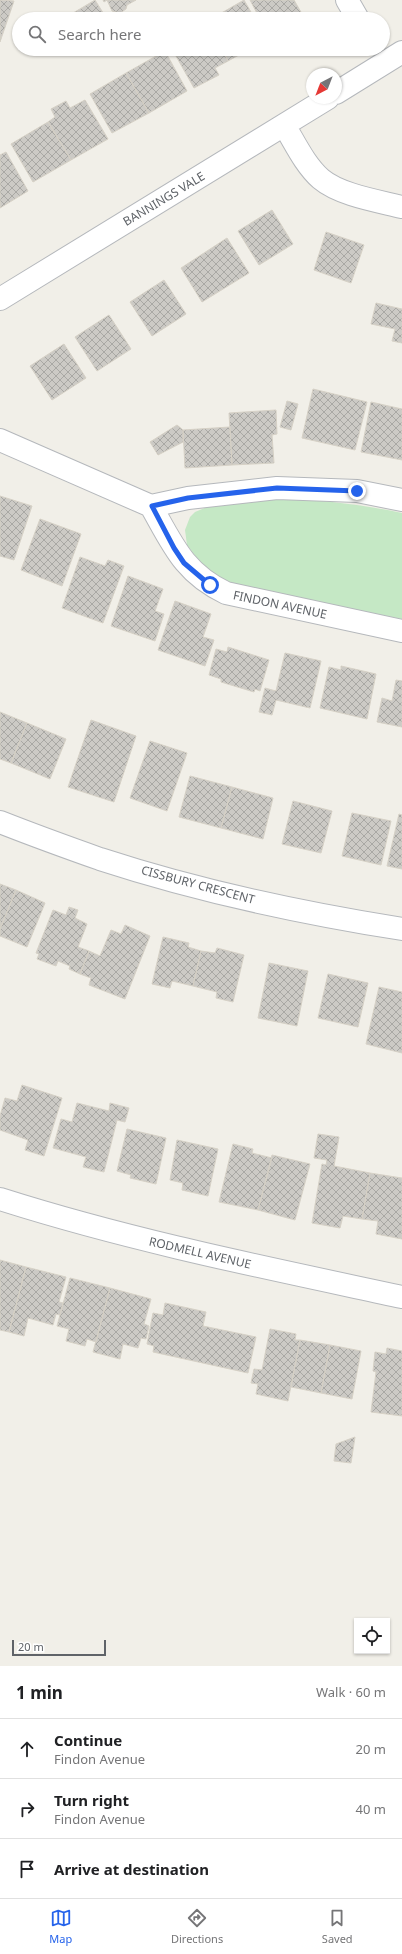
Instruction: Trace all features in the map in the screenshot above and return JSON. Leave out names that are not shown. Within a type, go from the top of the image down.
[{"type":"street","points":[[347,0],[354,12]]},
{"type":"street","points":[[342,89],[386,56]]},
{"type":"street","name":"BANNINGS VALE","points":[[0,299],[318,104]]},
{"type":"street","points":[[284,125],[310,166],[321,179],[335,188],[402,207]]},
{"type":"street","points":[[0,440],[152,506],[188,498],[277,488],[357,491],[402,500]]},
{"type":"street","name":"FINDON AVENUE","points":[[152,506],[174,548],[184,563],[210,585],[226,593],[402,631]]},
{"type":"street","name":"CISSBURY CRESCENT","points":[[0,822],[100,859],[176,881],[269,903],[402,929]]},
{"type":"street","name":"RODMELL AVENUE","points":[[0,1199],[48,1214],[191,1252],[402,1297]]},
{"type":"green space","points":[[274,499],[338,503],[402,513],[402,619],[239,588],[206,570],[187,545],[185,530],[190,517],[195,512],[207,507],[233,502]]},
{"type":"building","points":[[0,0],[14,1],[0,42]]},
{"type":"building","points":[[95,0],[103,12],[75,12]]},
{"type":"building","points":[[107,0],[136,0],[127,5],[126,9],[122,12],[112,11]]},
{"type":"building","points":[[244,0],[251,12],[223,12]]},
{"type":"building","points":[[250,0],[294,0],[301,12],[256,12]]},
{"type":"building","points":[[156,56],[168,56],[187,91],[149,113],[126,73]]},
{"type":"building","points":[[176,56],[226,56],[228,61],[215,68],[219,75],[194,88]]},
{"type":"building","points":[[226,56],[237,56],[228,61]]},
{"type":"building","points":[[126,73],[149,113],[112,133],[90,94]]},
{"type":"building","points":[[85,100],[108,139],[71,160],[48,122],[55,117],[51,109],[66,101],[70,108]]},
{"type":"building","points":[[48,122],[71,160],[33,182],[11,144]]},
{"type":"building","points":[[6,152],[28,191],[0,208],[0,155]]},
{"type":"building","points":[[272,210],[293,244],[259,265],[238,231]]},
{"type":"building","points":[[326,232],[364,245],[351,283],[314,270]]},
{"type":"building","points":[[227,238],[249,273],[202,302],[181,268]]},
{"type":"building","points":[[164,280],[186,314],[152,336],[130,302]]},
{"type":"building","points":[[376,303],[402,309],[402,343],[392,341],[395,329],[371,324]]},
{"type":"building","points":[[109,315],[131,349],[97,371],[75,337]]},
{"type":"building","points":[[64,344],[86,378],[52,400],[30,366]]},
{"type":"building","points":[[313,389],[367,402],[355,450],[302,438]]},
{"type":"building","points":[[287,401],[298,404],[291,430],[280,427]]},
{"type":"building","points":[[371,402],[402,409],[402,460],[361,452]]},
{"type":"building","points":[[276,410],[277,434],[272,435],[274,463],[232,465],[229,413]]},
{"type":"building","points":[[177,425],[183,430],[183,442],[158,455],[150,442]]},
{"type":"building","points":[[230,427],[232,465],[185,468],[183,430]]},
{"type":"building","points":[[0,496],[32,506],[14,560],[0,556]]},
{"type":"building","points":[[40,519],[81,534],[62,586],[21,570]]},
{"type":"building","points":[[80,557],[105,566],[108,560],[124,566],[103,623],[62,608]]},
{"type":"building","points":[[128,576],[163,589],[155,611],[164,614],[155,641],[111,626]]},
{"type":"building","points":[[175,601],[211,614],[203,637],[214,640],[205,666],[158,650]]},
{"type":"building","points":[[228,647],[269,660],[260,691],[255,689],[254,692],[221,682],[221,679],[209,675],[216,649],[227,652]]},
{"type":"building","points":[[285,653],[321,661],[310,708],[276,700],[272,715],[259,712],[265,688],[276,691]]},
{"type":"building","points":[[341,666],[376,674],[367,719],[320,708],[329,667],[341,670]]},
{"type":"building","points":[[396,680],[402,681],[402,727],[377,722],[382,698],[392,701]]},
{"type":"building","points":[[0,712],[27,723],[11,763],[0,759]]},
{"type":"building","points":[[91,720],[136,736],[114,802],[68,787]]},
{"type":"building","points":[[27,723],[66,739],[50,779],[11,763]]},
{"type":"building","points":[[150,741],[187,753],[167,811],[130,798]]},
{"type":"building","points":[[190,776],[232,787],[221,828],[179,817]]},
{"type":"building","points":[[232,787],[273,798],[263,839],[221,828]]},
{"type":"building","points":[[293,801],[332,811],[321,853],[282,844]]},
{"type":"building","points":[[352,813],[391,821],[381,865],[342,856]]},
{"type":"building","points":[[399,814],[402,815],[402,869],[387,866]]},
{"type":"building","points":[[0,884],[16,890],[0,929]]},
{"type":"building","points":[[16,890],[45,903],[27,947],[0,936],[0,929]]},
{"type":"building","points":[[69,907],[78,910],[75,918],[87,924],[78,947],[89,951],[80,974],[69,969],[70,966],[58,961],[56,966],[37,959],[39,954],[36,953],[53,910],[66,915]]},
{"type":"building","points":[[125,925],[150,936],[125,999],[89,985],[91,978],[80,974],[89,951],[100,956],[111,930],[121,934]]},
{"type":"building","points":[[163,937],[189,943],[188,947],[201,951],[193,986],[172,981],[170,988],[152,984]]},
{"type":"building","points":[[217,948],[244,955],[233,1002],[216,998],[217,992],[193,986],[201,951],[215,953]]},
{"type":"building","points":[[269,963],[308,971],[297,1026],[258,1018]]},
{"type":"building","points":[[328,974],[368,983],[358,1027],[318,1018]]},
{"type":"building","points":[[379,987],[402,992],[402,1053],[366,1044]]},
{"type":"building","points":[[22,1085],[62,1098],[44,1156],[25,1150],[28,1140],[0,1130],[0,1116],[5,1098],[17,1101]]},
{"type":"building","points":[[77,1103],[109,1111],[110,1103],[129,1108],[125,1122],[117,1120],[104,1172],[83,1167],[86,1157],[53,1148],[61,1119],[72,1122]]},
{"type":"building","points":[[127,1129],[166,1138],[156,1184],[130,1178],[131,1175],[117,1171]]},
{"type":"building","points":[[318,1134],[339,1137],[334,1166],[370,1173],[362,1219],[343,1216],[340,1228],[312,1223],[322,1164],[326,1165],[327,1160],[314,1158]]},
{"type":"building","points":[[177,1140],[218,1149],[208,1196],[182,1190],[183,1183],[170,1180]]},
{"type":"building","points":[[233,1144],[253,1149],[252,1153],[272,1158],[258,1210],[219,1202]]},
{"type":"building","points":[[272,1155],[310,1164],[295,1220],[258,1210]]},
{"type":"building","points":[[370,1173],[402,1178],[402,1239],[376,1234],[378,1221],[362,1219]]},
{"type":"building","points":[[0,1260],[26,1267],[9,1332],[0,1330]]},
{"type":"building","points":[[26,1267],[66,1277],[59,1302],[63,1303],[60,1315],[56,1314],[53,1325],[28,1318],[24,1336],[9,1332]]},
{"type":"building","points":[[70,1278],[110,1288],[96,1342],[87,1339],[85,1346],[66,1341],[69,1329],[57,1326]]},
{"type":"building","points":[[110,1288],[151,1299],[144,1324],[149,1326],[146,1339],[141,1338],[138,1348],[123,1344],[120,1359],[93,1352]]},
{"type":"building","points":[[165,1303],[206,1312],[203,1326],[256,1337],[248,1373],[153,1352],[154,1346],[147,1344],[153,1313],[163,1315]]},
{"type":"building","points":[[270,1329],[296,1334],[295,1340],[300,1340],[288,1401],[256,1394],[258,1384],[251,1383],[254,1369],[262,1370]]},
{"type":"building","points":[[300,1340],[330,1345],[321,1393],[291,1387]]},
{"type":"building","points":[[330,1345],[361,1351],[352,1399],[321,1393]]},
{"type":"building","points":[[387,1348],[402,1351],[402,1416],[371,1412],[376,1372],[373,1371],[375,1352],[386,1354]]},
{"type":"building","points":[[355,1437],[351,1463],[334,1461],[336,1444]]},
{"type":"route","points":[[210,585],[184,563],[174,548],[152,506],[188,498],[277,488],[357,491]]}]
